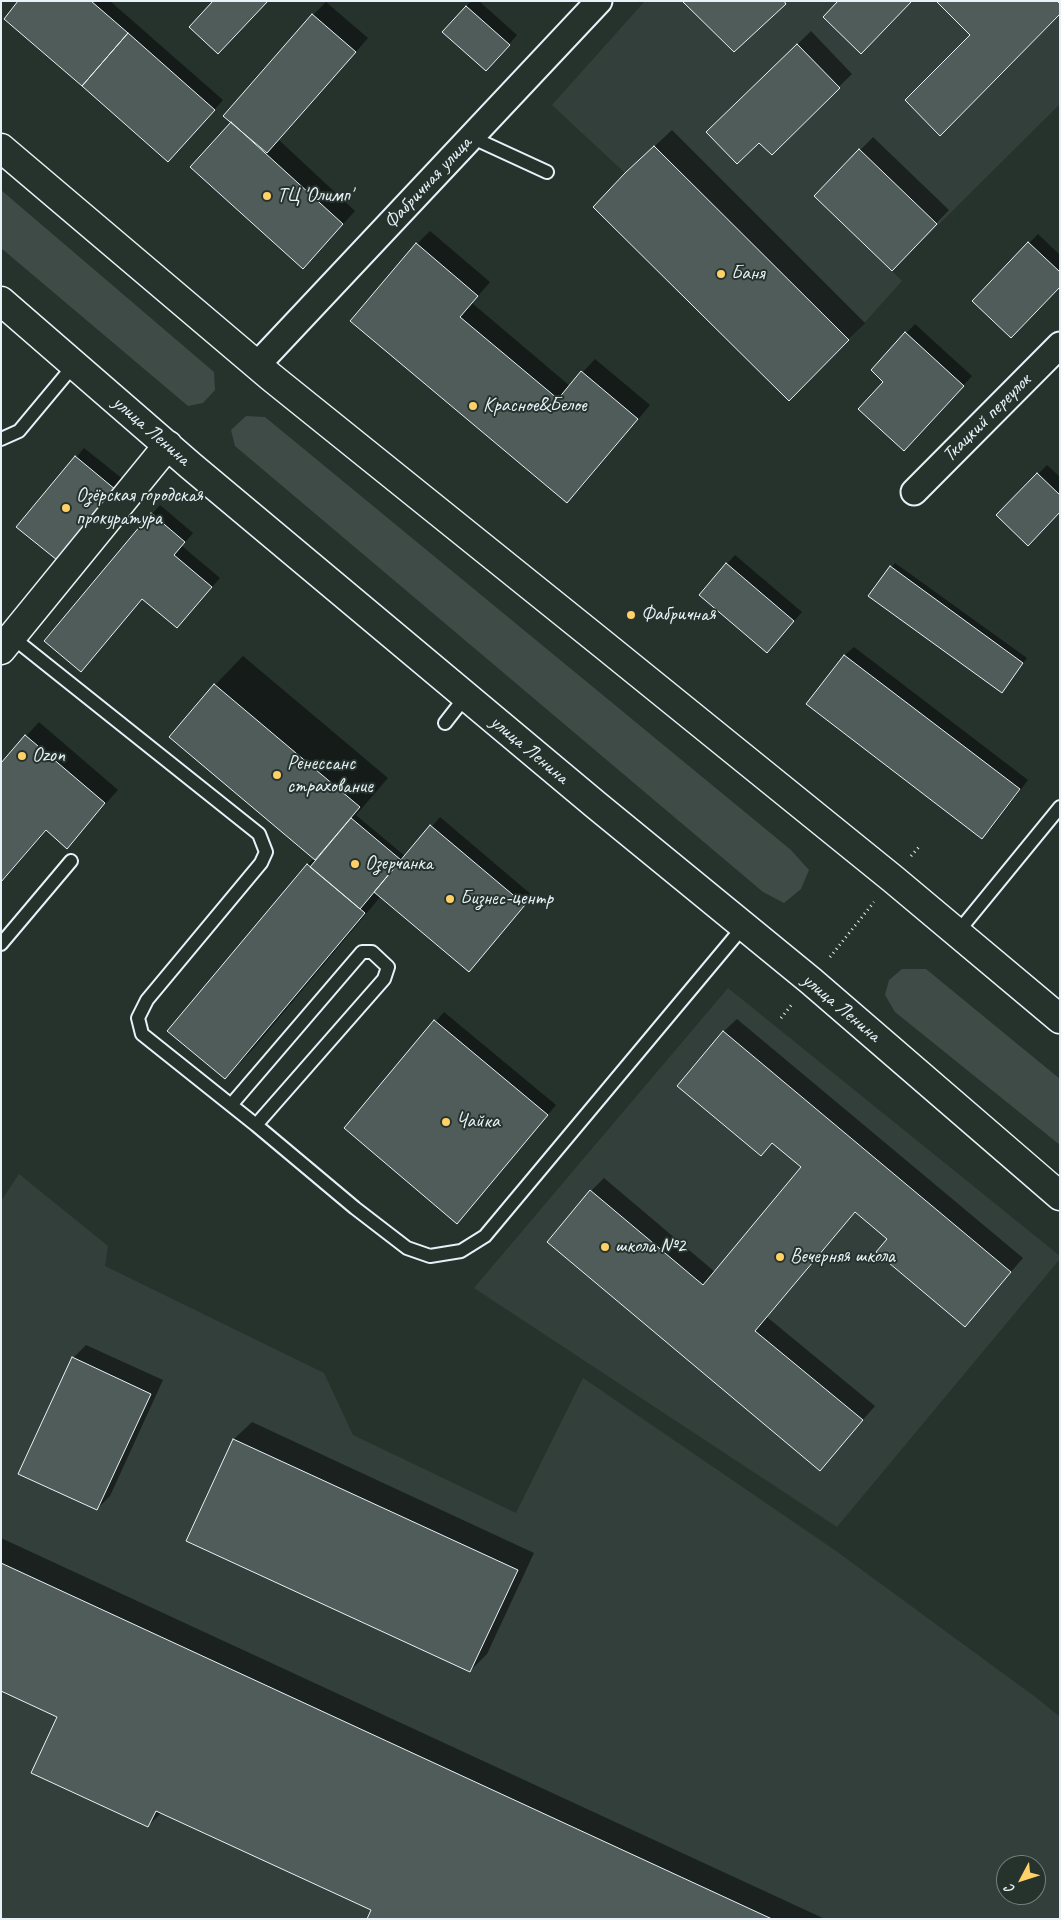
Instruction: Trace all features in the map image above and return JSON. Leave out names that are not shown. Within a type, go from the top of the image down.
[{"type":"main road","points":[[1,148],[257,364],[892,879],[1060,1019]]},
{"type":"main road","name":"улица Ленина","points":[[1,301],[168,445],[466,696],[743,927],[811,981],[1060,1196]]},
{"type":"main road","points":[[7,643],[168,445]]},
{"type":"street","name":"Фабричная улица","points":[[257,364],[599,1]]},
{"type":"street","name":"Ткацкий переулок","points":[[914,492],[1060,345]]},
{"type":"lane","points":[[471,136],[547,172]]},
{"type":"lane","points":[[1,439],[19,431],[74,365]]},
{"type":"lane","points":[[7,643],[258,834],[266,852],[261,863],[147,1000],[138,1018],[142,1034],[256,1125],[355,1208],[407,1248],[430,1256],[460,1251],[485,1236],[743,927]]},
{"type":"lane","points":[[445,723],[466,696]]},
{"type":"lane","points":[[957,933],[1060,807]]},
{"type":"lane","points":[[1,944],[71,861]]},
{"type":"lane","points":[[231,1105],[362,952],[372,952],[388,967],[384,979],[256,1125]]},
{"type":"path","points":[[781,1018],[918,847]]},
{"type":"shaded area","points":[[645,1],[1060,1],[1060,104],[892,271],[902,281],[849,340],[655,147],[625,173],[552,105]]},
{"type":"shaded area","points":[[1,190],[214,372],[215,390],[203,403],[188,406],[1,248]]},
{"type":"shaded area","points":[[246,416],[265,417],[791,850],[809,870],[801,889],[784,903],[763,892],[235,446],[231,430]]},
{"type":"shaded area","points":[[902,969],[926,969],[1060,1079],[1060,1145],[895,1012],[885,995],[889,980]]},
{"type":"shaded area","name":"Вечерняя школа","points":[[728,988],[1060,1256],[1060,1259],[837,1527],[474,1288]]},
{"type":"shaded area","points":[[19,1174],[108,1246],[105,1266],[324,1373],[353,1435],[516,1513],[583,1378],[836,1551],[1060,1717],[1060,1919],[1,1919],[1,1201]]},
{"type":"building","points":[[18,1],[91,1],[128,33],[82,86],[4,19]]},
{"type":"building","points":[[213,1],[268,1],[218,54],[189,27]]},
{"type":"building","points":[[682,1],[784,1],[786,4],[734,52]]},
{"type":"building","points":[[838,1],[912,1],[861,54],[823,17]]},
{"type":"building","points":[[936,1],[1057,1],[1060,4],[1060,14],[940,136],[905,100],[970,35]]},
{"type":"building","points":[[466,6],[510,45],[486,71],[442,32]]},
{"type":"building","points":[[312,14],[356,52],[267,153],[223,116]]},
{"type":"building","points":[[128,33],[215,110],[168,162],[82,86]]},
{"type":"building","points":[[797,44],[840,88],[772,155],[759,143],[737,164],[706,132]]},
{"type":"building","name":"ТЦ 'Олимп'","points":[[231,122],[343,224],[303,269],[190,167]]},
{"type":"building","name":"Баня","points":[[654,146],[849,340],[789,401],[593,207]]},
{"type":"building","points":[[859,149],[937,224],[892,271],[814,196]]},
{"type":"building","points":[[1028,242],[1060,272],[1060,287],[1011,338],[972,301]]},
{"type":"building","points":[[416,243],[478,296],[460,317],[558,399],[581,371],[638,419],[567,503],[350,321]]},
{"type":"building","points":[[905,332],[964,386],[904,451],[858,409],[883,382],[871,370]]},
{"type":"building","name":"Озёрская городская прокуратура","points":[[75,456],[116,490],[57,560],[16,527]]},
{"type":"building","points":[[1037,473],[1060,495],[1060,512],[1028,546],[996,515]]},
{"type":"building","points":[[151,513],[185,542],[174,555],[212,587],[177,628],[142,599],[81,672],[44,641]]},
{"type":"building","points":[[726,563],[794,621],[767,653],[699,595]]},
{"type":"building","points":[[890,566],[1023,663],[1002,693],[868,596]]},
{"type":"building","points":[[844,655],[1020,789],[982,839],[806,704]]},
{"type":"building","points":[[214,684],[360,807],[315,860],[169,737]]},
{"type":"building","points":[[25,735],[105,803],[67,849],[46,830],[1,882],[1,763]]},
{"type":"building","name":"Озерчанка","points":[[351,818],[401,860],[360,909],[310,867]]},
{"type":"building","name":"Бизнес-центр","points":[[430,825],[525,905],[469,972],[374,892]]},
{"type":"building","points":[[307,864],[365,913],[225,1079],[167,1031]]},
{"type":"building","name":"Чайка","points":[[434,1020],[548,1115],[457,1224],[344,1128]]},
{"type":"building","name":"школа №2","points":[[723,1031],[1011,1272],[965,1327],[876,1252],[887,1239],[855,1212],[755,1331],[863,1420],[820,1471],[547,1242],[590,1190],[703,1285],[801,1167],[772,1143],[761,1156],[677,1086]]},
{"type":"building","points":[[72,1357],[151,1394],[97,1510],[18,1474]]},
{"type":"building","points":[[233,1439],[518,1570],[470,1672],[186,1541]]},
{"type":"building","points":[[1,1563],[772,1919],[367,1919],[371,1910],[156,1811],[148,1827],[31,1773],[57,1717],[1,1691]]},
{"type":"place","name":"ТЦ 'Олимп'","points":[[267,196]]},
{"type":"place","name":"Баня","points":[[721,274]]},
{"type":"place","name":"Красное&Белое","points":[[473,406]]},
{"type":"place","name":"Озёрская городская прокуратура","points":[[66,508]]},
{"type":"place","name":"Фабричная","points":[[631,615]]},
{"type":"place","name":"Ozon","points":[[22,756]]},
{"type":"place","name":"Ренессанс страхование","points":[[277,775]]},
{"type":"place","name":"Озерчанка","points":[[355,864]]},
{"type":"place","name":"Бизнес-центр","points":[[450,899]]},
{"type":"place","name":"Чайка","points":[[446,1122]]},
{"type":"place","name":"школа №2","points":[[605,1247]]},
{"type":"place","name":"Вечерняя школа","points":[[780,1257]]}]
